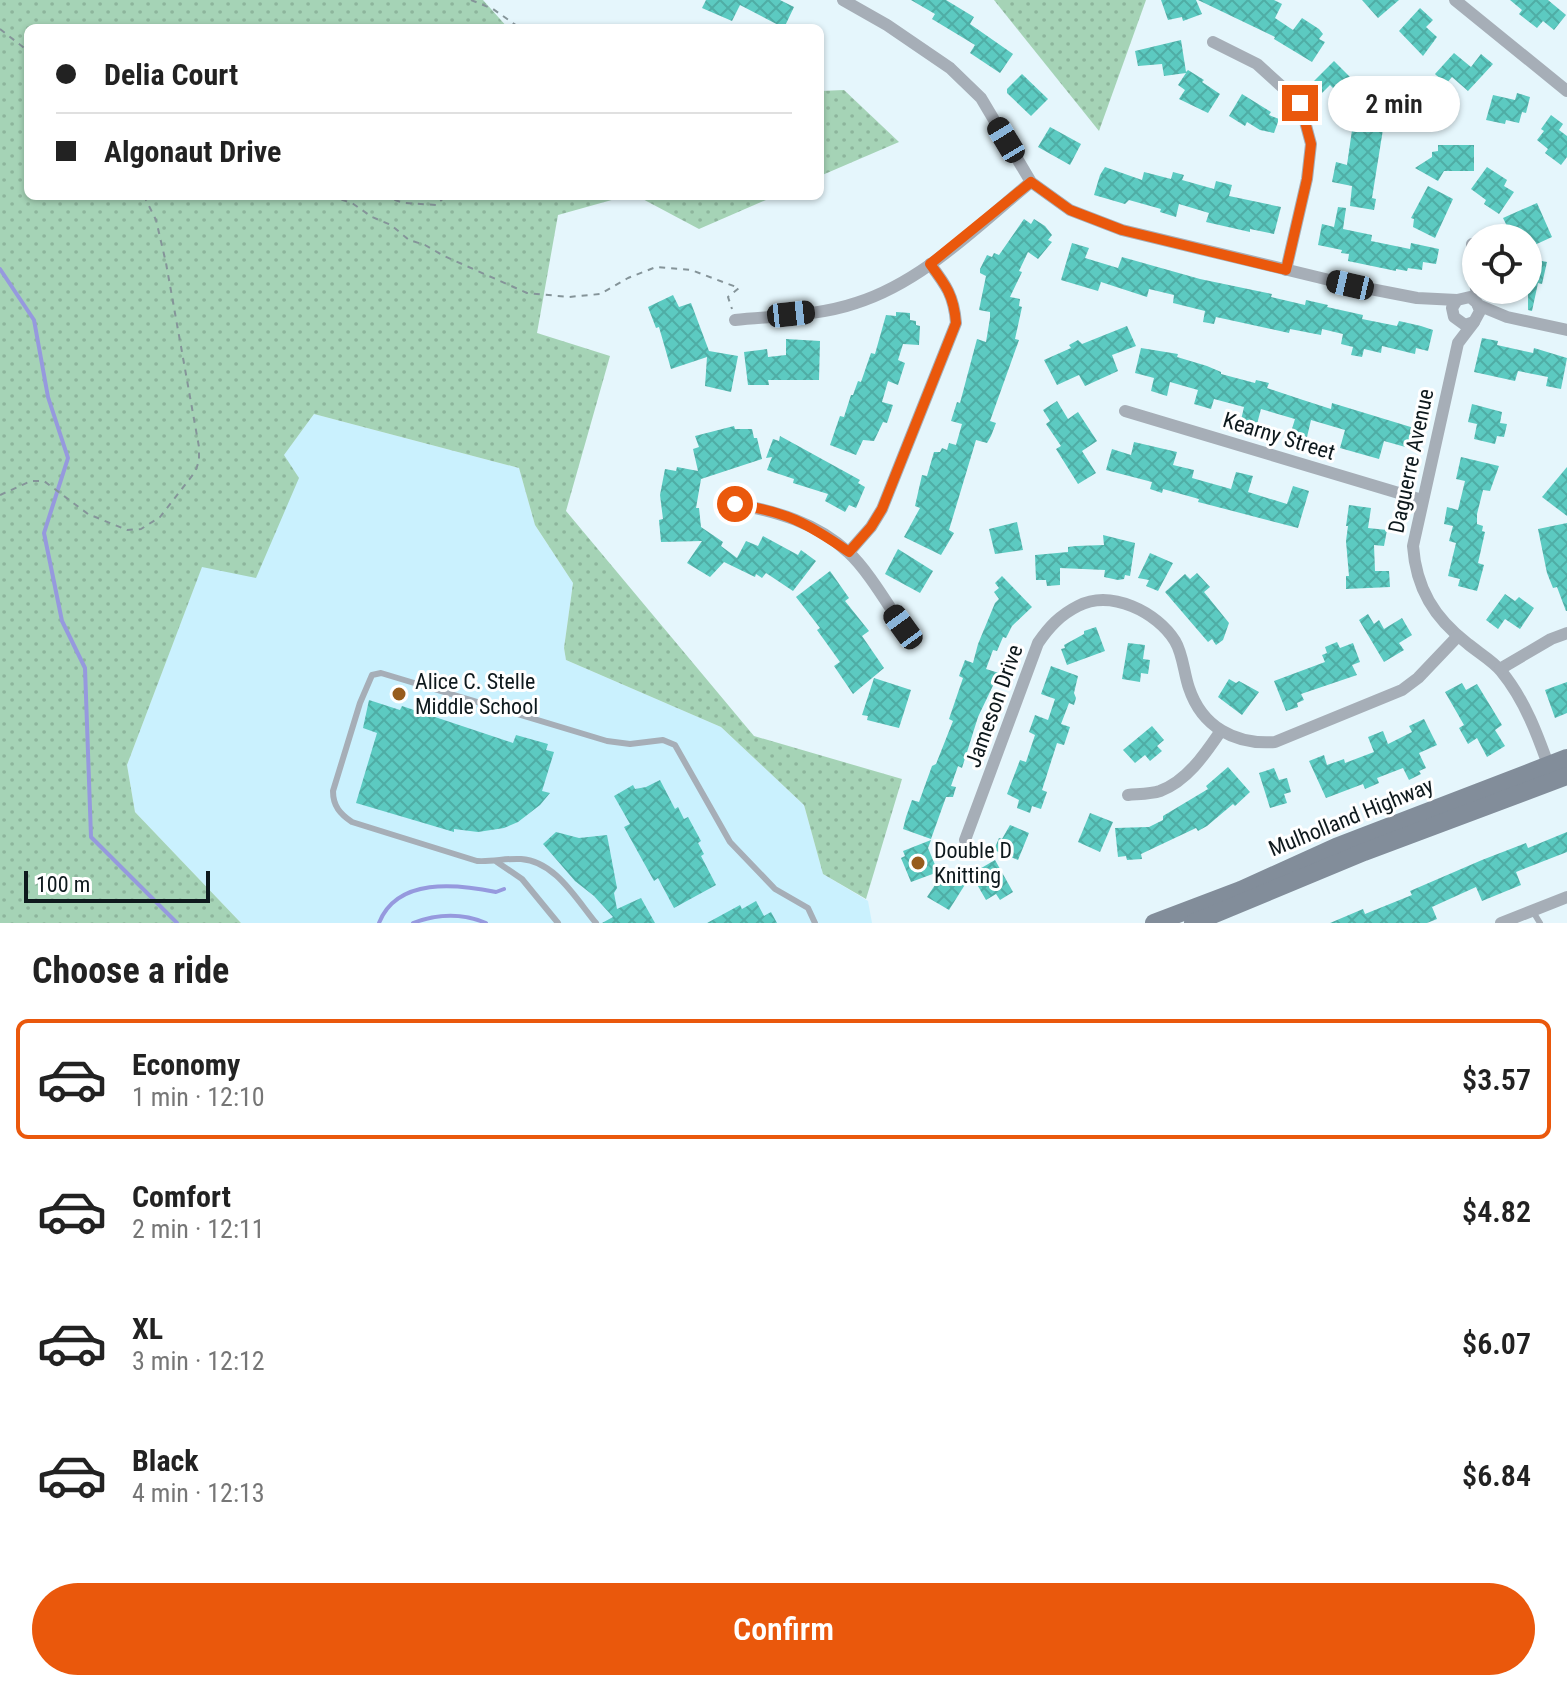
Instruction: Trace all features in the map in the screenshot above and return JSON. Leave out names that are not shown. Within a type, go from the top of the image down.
[{"type":"main road","name":"Mulholland Highway","points":[[1193,923],[1556,774],[1567,758]]},
{"type":"main road","name":"Mulholland Highway","points":[[1154,923],[1241,890],[1336,847],[1556,774]]},
{"type":"street","points":[[843,0],[887,25],[950,68],[981,98],[1031,182],[1070,210],[1122,230],[1286,270],[1417,298],[1462,298]]},
{"type":"street","points":[[1455,0],[1567,91]]},
{"type":"street","points":[[1213,42],[1257,64],[1300,103],[1311,144],[1307,179],[1286,270]]},
{"type":"street","points":[[735,320],[855,304],[895,288],[930,264],[1031,182]]},
{"type":"street","points":[[849,552],[882,509],[956,323],[955,303],[930,264]]},
{"type":"street","points":[[1417,298],[1465,325],[1507,317],[1567,330]]},
{"type":"street","points":[[1454,317],[1452,308],[1462,298]]},
{"type":"street","points":[[1475,321],[1479,315],[1478,304]]},
{"type":"street","points":[[1491,304],[1507,317]]},
{"type":"street","name":"Daguerre Avenue","points":[[1454,317],[1458,343],[1422,500],[1413,546],[1414,567],[1426,600],[1458,636],[1500,669],[1523,702],[1556,774]]},
{"type":"street","name":"Daguerre Avenue","points":[[1458,343],[1475,321]]},
{"type":"street","name":"Kearny Street","points":[[1125,411],[1422,500]]},
{"type":"street","points":[[735,504],[771,510],[812,526],[849,552],[903,627]]},
{"type":"street","name":"Jameson Drive","points":[[965,840],[1038,643],[1053,622],[1081,604],[1127,604],[1152,616],[1175,642],[1190,692],[1201,714],[1220,732]]},
{"type":"street","points":[[1500,669],[1567,633]]},
{"type":"street","points":[[1128,795],[1160,791],[1182,777],[1202,758],[1220,732],[1259,743],[1275,742],[1402,690],[1418,678],[1458,636]]},
{"type":"street","points":[[1501,923],[1567,897]]},
{"type":"lane","points":[[596,923],[551,870],[538,862],[524,859],[477,861],[352,822],[336,807],[333,791],[360,703],[372,675],[381,673],[607,741],[630,744],[669,741],[675,745],[730,842],[775,889],[808,908],[815,923]]},
{"type":"lane","points":[[497,862],[522,879],[558,923]]},
{"type":"lane","points":[[1532,910],[1540,923]]},
{"type":"path","points":[[471,0],[493,9],[514,24]]},
{"type":"path","points":[[0,29],[24,48]]},
{"type":"path","points":[[0,495],[31,481],[44,481],[88,514],[134,530],[160,517],[195,472],[199,447],[178,322],[156,220],[146,200]]},
{"type":"path","points":[[343,200],[391,225],[409,240],[527,293],[569,297],[600,294],[656,267],[691,270],[739,288],[728,297],[735,320]]},
{"type":"path","points":[[395,200],[436,205],[442,200]]},
{"type":"shaded area","name":"Alice C. Stelle Middle School","points":[[314,414],[519,468],[535,525],[573,583],[564,648],[566,660],[721,727],[804,805],[823,874],[868,901],[872,923],[241,923],[135,812],[127,765],[202,566]]},
{"type":"green space","points":[[0,0],[483,0],[504,24],[24,24],[24,200],[612,200],[558,215],[537,333],[610,356],[566,511],[754,736],[902,779],[866,899],[823,874],[804,805],[721,727],[566,660],[564,648],[573,583],[535,525],[519,468],[314,414],[284,455],[299,478],[256,578],[202,567],[127,765],[135,812],[241,923],[0,923]]},
{"type":"green space","points":[[994,0],[1146,0],[1099,131]]},
{"type":"green space","points":[[844,90],[899,142],[824,174],[824,91]]},
{"type":"green space","points":[[645,200],[766,200],[699,229]]},
{"type":"building","points":[[706,0],[780,0],[794,7],[786,24],[776,24],[740,5],[732,21],[702,8]]},
{"type":"building","points":[[911,0],[946,0],[974,17],[970,24],[1013,54],[1000,73],[970,53],[975,45],[932,19],[935,14]]},
{"type":"building","points":[[1161,0],[1196,0],[1202,14],[1183,21],[1182,17],[1168,20]]},
{"type":"building","points":[[1198,0],[1274,0],[1282,4],[1275,18],[1293,30],[1302,18],[1319,29],[1323,34],[1319,39],[1325,42],[1312,62],[1275,37]]},
{"type":"building","points":[[1362,0],[1399,0],[1378,18]]},
{"type":"building","points":[[1510,0],[1548,0],[1566,15],[1554,30],[1543,21],[1537,28],[1519,14],[1522,10]]},
{"type":"building","points":[[1420,8],[1433,20],[1426,27],[1437,37],[1423,56],[1399,31]]},
{"type":"building","points":[[1181,40],[1186,72],[1188,70],[1204,80],[1202,82],[1220,94],[1208,113],[1179,99],[1185,90],[1178,85],[1186,73],[1164,76],[1162,64],[1138,66],[1135,51]]},
{"type":"building","points":[[1454,53],[1471,67],[1481,54],[1493,64],[1468,91],[1452,77],[1446,84],[1435,74]]},
{"type":"building","points":[[1334,61],[1357,84],[1343,98],[1330,85],[1321,94],[1311,84]]},
{"type":"building","points":[[1022,74],[1048,99],[1031,116],[1007,93],[1007,89]]},
{"type":"building","points":[[1517,93],[1530,97],[1526,113],[1522,112],[1519,123],[1486,120],[1493,95],[1515,100]]},
{"type":"building","points":[[1242,94],[1279,119],[1274,133],[1260,130],[1247,122],[1245,126],[1229,116]]},
{"type":"building","points":[[1370,103],[1386,106],[1385,113],[1406,117],[1404,126],[1384,123],[1372,198],[1376,199],[1374,210],[1350,206],[1352,186],[1332,182],[1336,162],[1347,165],[1354,116],[1368,118]]},
{"type":"building","points":[[1551,115],[1563,124],[1559,130],[1567,136],[1567,157],[1561,165],[1545,153],[1548,149],[1537,140]]},
{"type":"building","points":[[1050,127],[1081,144],[1070,165],[1038,147]]},
{"type":"building","points":[[1438,145],[1474,145],[1474,171],[1444,171],[1438,181],[1415,168],[1432,157],[1432,152],[1438,151]]},
{"type":"building","points":[[1105,167],[1142,180],[1144,172],[1171,179],[1173,172],[1184,175],[1182,180],[1214,189],[1216,181],[1232,185],[1229,196],[1281,207],[1274,234],[1206,222],[1209,213],[1179,204],[1176,217],[1160,212],[1161,209],[1129,200],[1125,204],[1094,195]]},
{"type":"building","points":[[1487,167],[1507,180],[1504,186],[1514,192],[1499,214],[1484,204],[1486,200],[1471,189]]},
{"type":"building","points":[[1428,186],[1453,199],[1435,238],[1413,227],[1414,219],[1411,218]]},
{"type":"building","points":[[1537,203],[1552,237],[1542,242],[1542,224],[1506,224],[1503,218]]},
{"type":"building","points":[[1338,207],[1346,208],[1343,229],[1372,235],[1371,241],[1410,249],[1411,243],[1439,249],[1436,264],[1423,262],[1422,270],[1408,268],[1407,271],[1396,271],[1348,261],[1349,254],[1341,253],[1342,250],[1318,245],[1322,224],[1334,227]]},
{"type":"building","points":[[1024,219],[1031,224],[1034,219],[1045,226],[1052,235],[1048,240],[1052,242],[1038,259],[1028,252],[1019,271],[1022,272],[1010,297],[1020,299],[1019,306],[1022,307],[1015,339],[1019,340],[990,421],[996,423],[987,443],[976,440],[949,530],[954,533],[941,555],[904,537],[920,508],[915,506],[922,475],[927,476],[934,452],[940,452],[942,448],[947,450],[949,443],[956,445],[962,424],[951,421],[957,402],[960,403],[977,339],[986,342],[990,312],[979,310],[986,276],[980,273],[980,269],[987,255],[999,255]]},
{"type":"building","points":[[1072,243],[1089,248],[1085,258],[1118,268],[1122,257],[1305,305],[1306,300],[1328,305],[1363,315],[1362,319],[1397,326],[1399,321],[1421,326],[1433,330],[1428,351],[1416,348],[1415,354],[1382,346],[1381,353],[1364,349],[1362,357],[1351,355],[1353,347],[1341,344],[1343,334],[1322,329],[1321,335],[1290,329],[1289,333],[1216,317],[1214,324],[1203,322],[1205,311],[1173,303],[1174,295],[1149,289],[1147,297],[1101,282],[1098,291],[1061,280]]},
{"type":"building","points":[[1542,261],[1547,262],[1542,284]]},
{"type":"building","points":[[673,295],[679,307],[691,303],[709,351],[738,356],[731,392],[705,386],[707,357],[671,369],[659,327],[656,328],[648,307]]},
{"type":"building","points":[[896,312],[910,313],[910,320],[920,326],[919,345],[903,344],[898,360],[905,363],[898,385],[888,381],[882,402],[893,405],[887,423],[883,422],[874,441],[863,440],[856,455],[830,445],[840,416],[844,417],[851,395],[858,381],[861,382],[871,353],[875,354],[886,315],[896,316]]},
{"type":"building","points":[[1127,326],[1136,346],[1112,355],[1118,371],[1085,386],[1079,375],[1057,385],[1044,360],[1071,348],[1069,345],[1078,340],[1082,344]]},
{"type":"building","points":[[1482,338],[1498,341],[1497,345],[1533,353],[1534,348],[1567,358],[1561,389],[1546,386],[1548,377],[1518,371],[1515,381],[1474,372]]},
{"type":"building","points":[[786,339],[820,341],[819,380],[768,380],[769,385],[748,385],[744,352],[767,349],[768,357],[786,355]]},
{"type":"building","points":[[1141,348],[1178,354],[1177,357],[1207,366],[1221,374],[1255,383],[1256,380],[1269,383],[1267,388],[1331,409],[1332,403],[1414,428],[1409,448],[1384,441],[1379,459],[1340,448],[1345,430],[1311,420],[1307,437],[1291,432],[1295,419],[1261,409],[1257,424],[1241,420],[1244,407],[1214,399],[1211,409],[1194,404],[1198,390],[1170,382],[1167,396],[1151,391],[1154,378],[1135,373]]},
{"type":"building","points":[[1057,401],[1068,419],[1078,412],[1097,441],[1082,451],[1096,473],[1078,484],[1056,449],[1061,446],[1046,424],[1050,421],[1043,410]]},
{"type":"building","points":[[1472,404],[1502,412],[1500,423],[1507,424],[1504,437],[1497,436],[1495,444],[1474,439],[1477,424],[1468,422]]},
{"type":"building","points":[[734,426],[735,429],[752,429],[762,459],[701,479],[696,508],[699,508],[701,527],[723,542],[721,546],[737,558],[746,541],[758,546],[763,536],[798,555],[801,550],[816,561],[793,591],[766,573],[762,578],[756,574],[755,577],[724,562],[710,577],[687,563],[702,541],[661,542],[659,520],[663,519],[660,495],[665,469],[676,471],[677,467],[698,471],[693,449],[699,447],[695,436]]},
{"type":"building","points":[[780,436],[860,480],[858,483],[865,487],[856,508],[849,505],[845,512],[825,501],[828,494],[793,483],[794,479],[767,470],[772,457],[766,458],[773,439],[779,441]]},
{"type":"building","points":[[1134,442],[1177,452],[1173,465],[1194,470],[1192,478],[1231,489],[1236,472],[1253,476],[1248,492],[1287,504],[1293,486],[1309,491],[1298,528],[1198,502],[1199,499],[1163,489],[1162,493],[1150,489],[1152,482],[1106,470],[1112,449],[1131,455]]},
{"type":"building","points":[[1461,457],[1499,466],[1490,491],[1483,490],[1477,514],[1477,524],[1483,526],[1482,531],[1485,532],[1478,563],[1484,565],[1477,591],[1458,586],[1460,579],[1448,576],[1456,543],[1449,541],[1453,526],[1444,524],[1447,507],[1458,510],[1465,481],[1456,479]]},
{"type":"building","points":[[1567,467],[1567,516],[1542,497]]},
{"type":"building","points":[[1349,505],[1371,508],[1368,528],[1387,530],[1384,546],[1374,545],[1375,571],[1389,571],[1390,587],[1346,589],[1346,576],[1349,576],[1346,526]]},
{"type":"building","points":[[1017,522],[1023,550],[995,554],[989,529]]},
{"type":"building","points":[[1567,523],[1566,611],[1557,587],[1553,588],[1547,573],[1538,529]]},
{"type":"building","points":[[1103,535],[1135,543],[1130,576],[1125,575],[1124,579],[1118,580],[1104,577],[1105,570],[1060,568],[1060,585],[1047,586],[1046,580],[1036,580],[1035,555],[1068,552],[1068,547],[1104,545]]},
{"type":"building","points":[[898,549],[933,571],[920,593],[885,574]]},
{"type":"building","points":[[1150,553],[1173,563],[1158,591],[1146,586],[1149,580],[1138,578]]},
{"type":"building","points":[[830,571],[849,598],[845,601],[869,631],[862,636],[884,668],[853,694],[834,666],[840,662],[817,630],[820,628],[796,597]]},
{"type":"building","points":[[1197,573],[1210,587],[1204,592],[1229,623],[1223,640],[1216,645],[1212,639],[1208,642],[1165,592],[1185,574],[1190,579]]},
{"type":"building","points":[[1002,576],[1032,607],[1012,626],[1006,638],[1003,637],[997,651],[993,650],[986,669],[999,673],[978,717],[962,768],[958,766],[951,786],[956,787],[953,797],[946,797],[931,839],[903,829],[906,817],[912,800],[919,802],[932,766],[936,764],[953,721],[949,719],[963,678],[959,676],[965,660],[973,663],[978,644],[999,599],[994,592],[999,588],[995,583]]},
{"type":"building","points":[[1505,594],[1515,601],[1519,597],[1534,608],[1520,629],[1505,619],[1498,629],[1486,620]]},
{"type":"building","points":[[1368,614],[1374,624],[1379,620],[1384,629],[1402,618],[1412,635],[1399,643],[1404,650],[1384,662],[1359,620]]},
{"type":"building","points":[[1096,627],[1105,651],[1067,665],[1061,649],[1065,648],[1064,645]]},
{"type":"building","points":[[1337,642],[1340,648],[1353,643],[1360,662],[1352,665],[1357,675],[1301,694],[1304,700],[1297,703],[1298,707],[1286,711],[1274,681],[1325,662],[1322,655],[1327,653],[1325,647]]},
{"type":"building","points":[[1128,643],[1145,645],[1143,659],[1150,660],[1148,674],[1141,673],[1140,682],[1122,679]]},
{"type":"building","points":[[1051,666],[1078,676],[1074,693],[1076,698],[1074,705],[1069,703],[1061,724],[1070,727],[1064,745],[1057,743],[1042,790],[1047,792],[1041,809],[1032,806],[1030,813],[1017,808],[1019,800],[1007,794],[1020,760],[1026,762],[1035,735],[1029,732],[1035,715],[1048,720],[1055,699],[1041,694]]},
{"type":"building","points":[[874,678],[911,690],[899,728],[867,720],[868,716],[862,715]]},
{"type":"building","points":[[1229,679],[1259,692],[1242,715],[1218,697]]},
{"type":"building","points":[[1567,682],[1567,713],[1555,718],[1545,690]]},
{"type":"building","points":[[1462,683],[1466,690],[1477,684],[1502,725],[1495,730],[1505,746],[1487,757],[1477,738],[1468,744],[1459,728],[1464,725],[1445,692]]},
{"type":"building","points":[[369,700],[400,710],[402,706],[513,743],[516,735],[548,744],[546,750],[554,752],[542,791],[550,793],[518,822],[504,828],[478,832],[454,829],[454,832],[356,803],[377,733],[363,728]]},
{"type":"building","points":[[1424,719],[1437,745],[1419,753],[1426,768],[1419,771],[1421,774],[1409,780],[1403,768],[1377,778],[1379,783],[1365,789],[1363,784],[1326,798],[1309,761],[1324,755],[1327,765],[1344,759],[1345,763],[1374,752],[1368,737],[1383,731],[1388,744],[1412,732],[1409,726]]},
{"type":"building","points":[[1152,726],[1164,740],[1157,746],[1162,751],[1150,761],[1145,755],[1135,763],[1123,750]]},
{"type":"building","points":[[1228,767],[1250,792],[1235,806],[1233,804],[1198,831],[1196,828],[1141,854],[1142,859],[1118,857],[1115,828],[1149,827],[1163,820],[1163,816],[1208,789],[1206,786]]},
{"type":"building","points":[[1274,768],[1279,780],[1287,778],[1291,792],[1284,794],[1287,803],[1270,808],[1259,773]]},
{"type":"building","points":[[660,780],[675,809],[678,807],[684,819],[688,817],[701,841],[698,843],[704,854],[701,856],[716,885],[674,908],[658,878],[654,881],[624,827],[630,824],[614,796],[633,785],[635,789],[646,787]]},
{"type":"building","points":[[1090,813],[1113,822],[1100,852],[1078,842]]},
{"type":"building","points":[[1010,825],[1029,833],[1018,860],[994,850]]},
{"type":"building","points":[[556,832],[579,838],[607,835],[617,888],[614,893],[617,909],[641,898],[655,923],[602,923],[613,917],[575,881],[543,844]]},
{"type":"building","points":[[1567,832],[1567,852],[1516,872],[1521,885],[1482,901],[1476,887],[1432,907],[1437,919],[1427,923],[1330,923],[1363,909],[1365,914],[1412,895],[1410,891],[1526,843],[1528,848]]},
{"type":"building","name":"Double D Knitting","points":[[931,840],[928,848],[938,872],[911,882],[901,858],[905,856],[903,851]]},
{"type":"building","points":[[995,860],[1013,892],[1000,900],[996,894],[986,900],[971,874]]},
{"type":"building","points":[[945,870],[966,883],[949,910],[927,897]]},
{"type":"building","points":[[756,901],[764,916],[771,912],[777,923],[707,923],[740,905],[742,909]]},
{"type":"waterway","points":[[0,269],[34,320],[48,397],[68,458],[44,533],[62,621],[85,668],[91,837],[177,923]]},
{"type":"waterway","points":[[379,923],[388,908],[414,891],[447,886],[496,892],[504,889]]},
{"type":"waterway","points":[[413,923],[450,916],[486,923]]},
{"type":"place","name":"Alice C. Stelle Middle School","points":[[399,694]]},
{"type":"place","name":"Double D Knitting","points":[[918,863]]},
{"type":"route","points":[[735,504],[771,510],[812,526],[849,552],[882,509],[956,323],[955,303],[930,264],[1031,182],[1070,210],[1122,230],[1286,270],[1307,179],[1311,144],[1300,103]]}]
